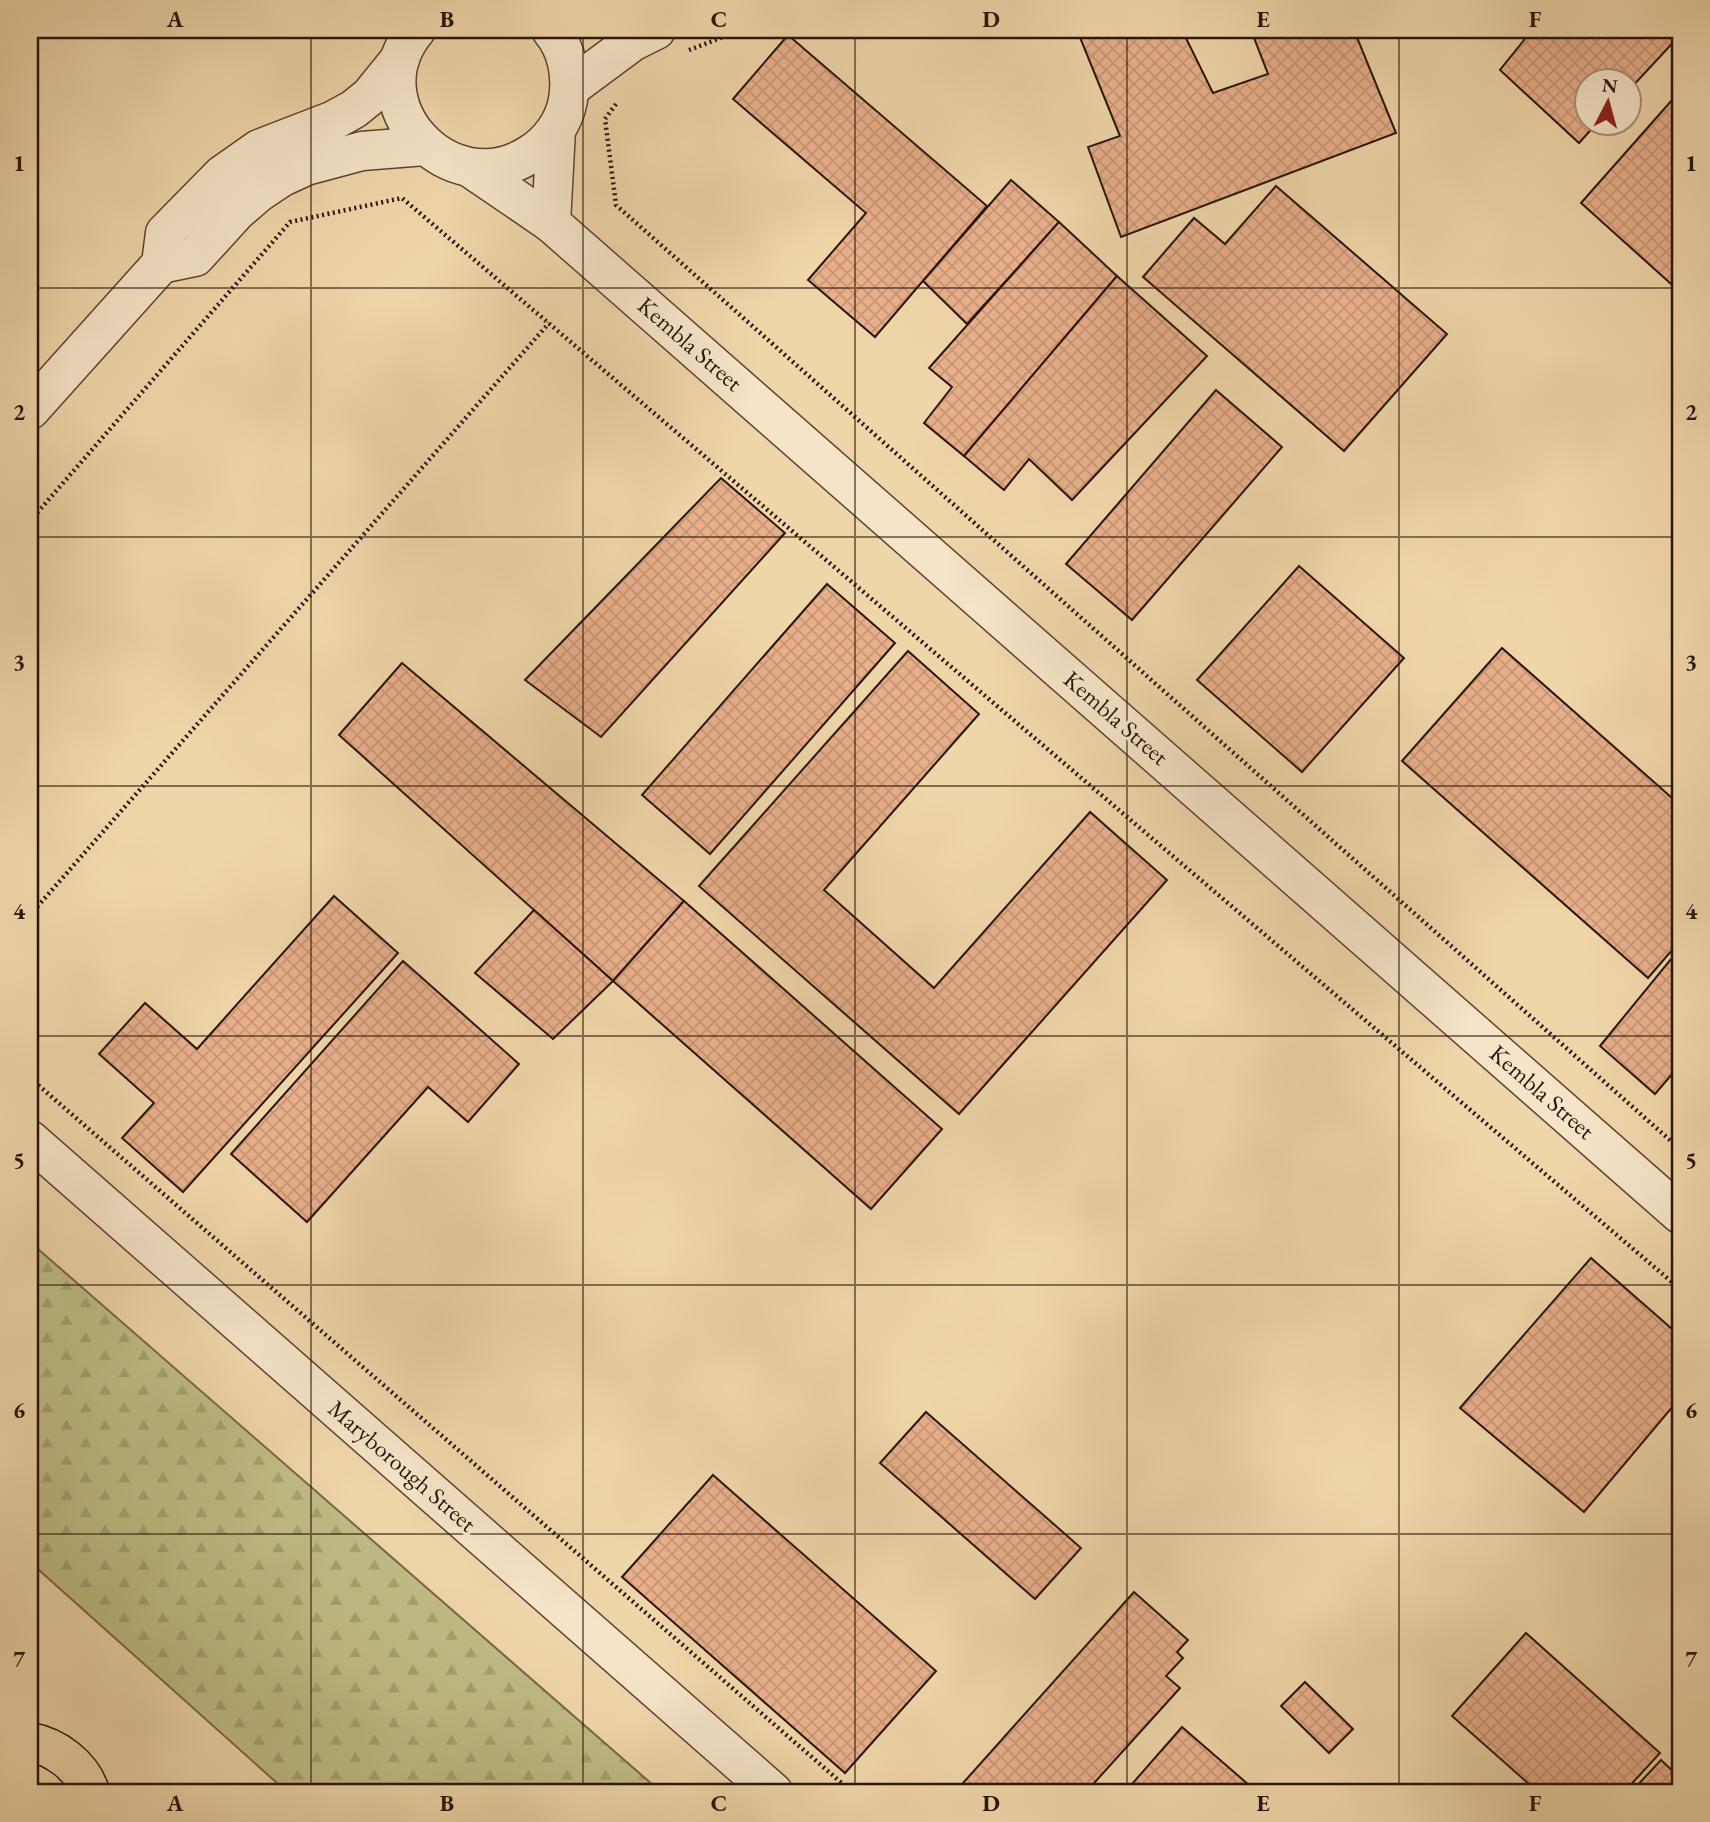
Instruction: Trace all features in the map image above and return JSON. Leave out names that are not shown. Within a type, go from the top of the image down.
[{"type":"main road","points":[[30,1742],[59,1753],[70,1762],[81,1773],[90,1792]]},
{"type":"street","points":[[472,169],[496,169],[520,161],[540,149],[556,130],[566,110],[570,88],[568,62],[558,38],[551,30]]},
{"type":"street","points":[[412,37],[397,83],[400,107],[410,128],[425,146]]},
{"type":"street","points":[[30,410],[161,264],[165,233],[222,175],[259,149],[334,120],[354,109],[370,96],[412,37]]},
{"type":"street","points":[[570,88],[632,42],[668,42]]},
{"type":"street","points":[[551,223],[556,130]]},
{"type":"street","points":[[161,264],[195,257],[248,201],[282,177],[306,166],[355,152],[425,146]]},
{"type":"street","name":"Kembla Street","points":[[425,146],[447,161],[472,169],[551,223],[1680,1214]]},
{"type":"street","name":"Maryborough Street","points":[[30,1140],[773,1792]]},
{"type":"path","points":[[668,42],[741,30]]},
{"type":"path","points":[[619,100],[604,119],[616,205],[1680,1149]]},
{"type":"path","points":[[30,522],[290,222],[402,198],[1680,1289]]},
{"type":"path","points":[[30,915],[549,323]]},
{"type":"path","points":[[30,1078],[852,1792]]},
{"type":"green space","points":[[30,1242],[661,1792],[287,1792],[30,1562]]},
{"type":"building","points":[[1077,30],[1182,30],[1213,93],[1268,74],[1251,30],[1354,30],[1396,133],[1121,237],[1088,147],[1120,136]]},
{"type":"building","points":[[1532,30],[1680,30],[1680,35],[1644,74],[1644,66],[1574,66],[1574,136],[1585,136],[1579,143],[1500,70]]},
{"type":"building","points":[[788,35],[987,206],[875,337],[808,280],[866,213],[733,99]]},
{"type":"building","points":[[1680,91],[1680,292],[1581,203],[1640,136],[1644,136],[1644,132]]},
{"type":"building","points":[[1011,180],[1059,222],[967,324],[923,281]]},
{"type":"building","points":[[1276,186],[1447,334],[1344,451],[1143,277],[1194,218],[1225,244]]},
{"type":"building","points":[[1059,222],[1117,276],[964,456],[924,423],[952,387],[929,368]]},
{"type":"building","points":[[1117,276],[1207,356],[1072,500],[1029,459],[1004,490],[964,456]]},
{"type":"building","points":[[1216,390],[1282,447],[1132,620],[1066,564]]},
{"type":"building","points":[[721,478],[785,533],[601,737],[525,680]]},
{"type":"building","points":[[1299,566],[1404,658],[1302,772],[1197,680]]},
{"type":"building","points":[[827,584],[895,643],[710,854],[642,795]]},
{"type":"building","points":[[1502,648],[1680,805],[1680,941],[1648,978],[1402,761]]},
{"type":"building","points":[[908,651],[979,714],[824,890],[934,988],[1090,812],[1167,880],[959,1114],[699,886]]},
{"type":"building","points":[[402,663],[684,901],[613,981],[339,735]]},
{"type":"building","points":[[334,896],[398,953],[183,1192],[122,1138],[154,1103],[99,1054],[145,1003],[197,1049]]},
{"type":"building","points":[[684,901],[942,1129],[871,1209],[613,981]]},
{"type":"building","points":[[534,910],[613,981],[553,1039],[475,973]]},
{"type":"building","points":[[1680,948],[1680,1065],[1655,1094],[1600,1046]]},
{"type":"building","points":[[403,961],[519,1064],[468,1122],[428,1087],[307,1222],[231,1154]]},
{"type":"building","points":[[1591,1258],[1680,1336],[1680,1398],[1584,1512],[1460,1408]]},
{"type":"building","points":[[926,1412],[1081,1548],[1035,1599],[880,1463]]},
{"type":"building","points":[[713,1475],[936,1671],[845,1773],[622,1577]]},
{"type":"building","points":[[1134,1592],[1188,1640],[1177,1652],[1183,1658],[1166,1676],[1180,1688],[1086,1792],[955,1792]]},
{"type":"building","points":[[1526,1633],[1660,1753],[1624,1792],[1538,1792],[1452,1716]]},
{"type":"building","points":[[1305,1682],[1353,1729],[1329,1753],[1281,1706]]},
{"type":"building","points":[[1182,1727],[1257,1792],[1125,1792]]},
{"type":"building","points":[[1661,1760],[1680,1778],[1680,1792],[1631,1792]]}]
